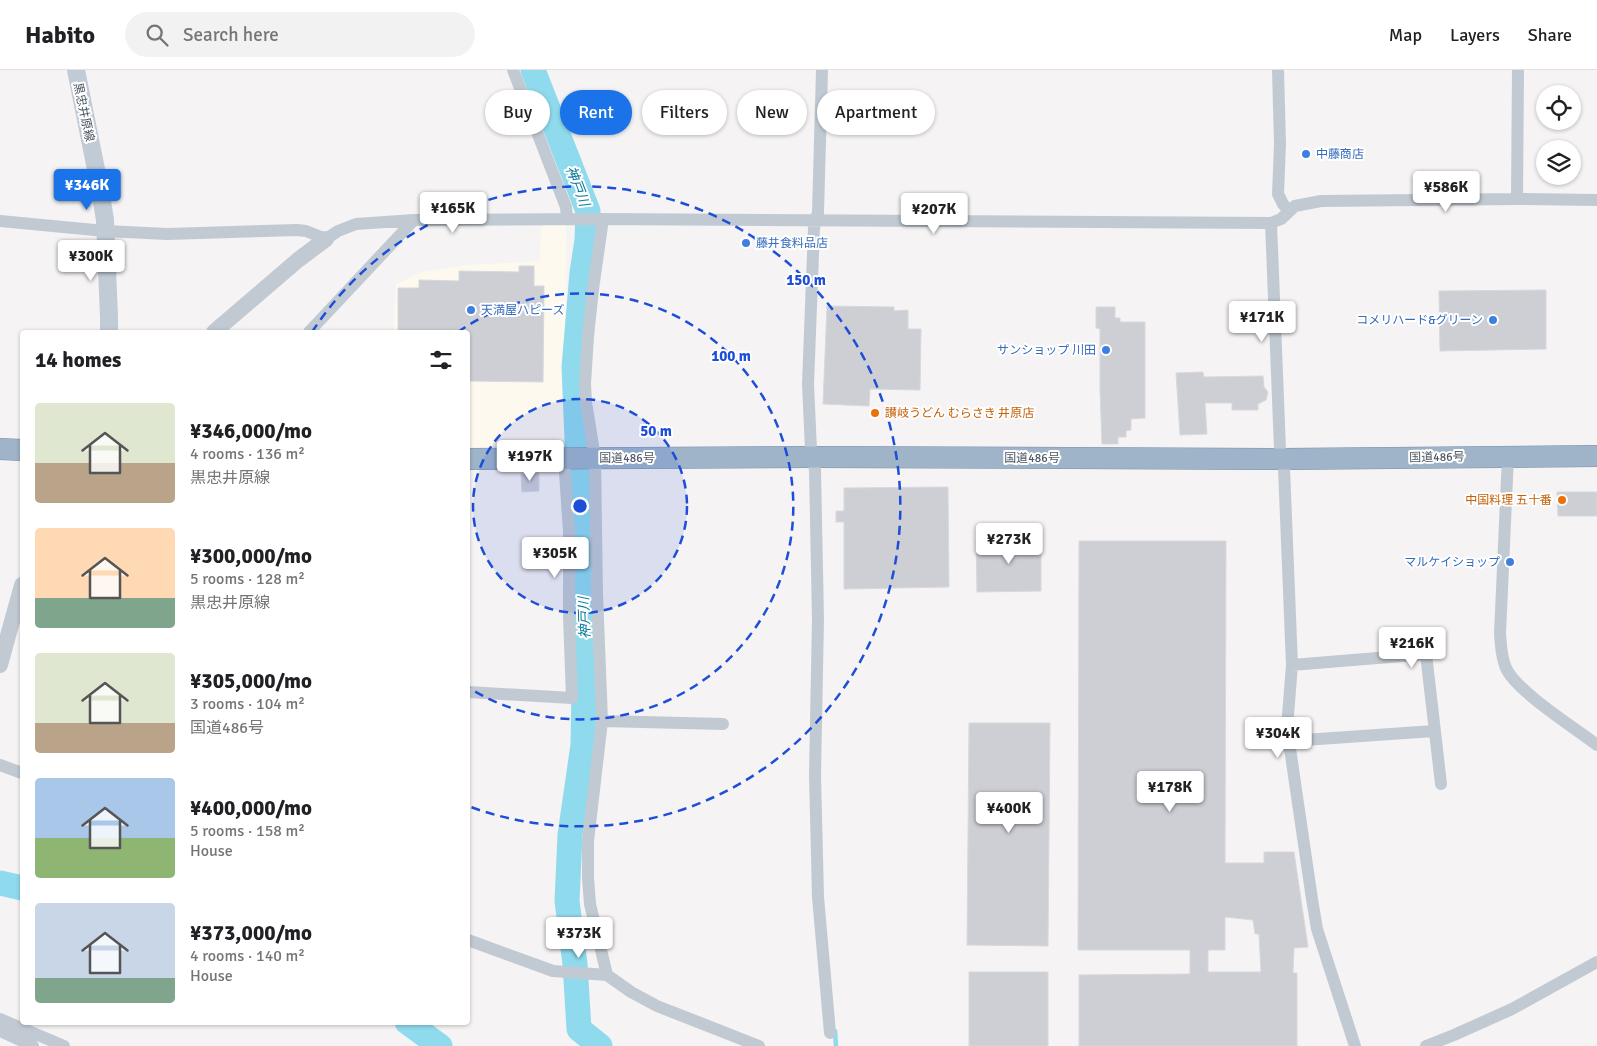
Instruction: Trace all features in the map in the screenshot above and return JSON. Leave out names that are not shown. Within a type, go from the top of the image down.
[{"type":"highway","points":[[0,449],[20,450]]},
{"type":"highway","name":"国道486号","points":[[470,459],[1597,456]]},
{"type":"highway","points":[[0,462],[20,463]]},
{"type":"main road","name":"黒忠井原線","points":[[76,70],[100,189],[105,231],[109,330]]},
{"type":"street","points":[[513,70],[572,219]]},
{"type":"street","points":[[822,70],[808,384],[812,457],[815,470],[818,619],[815,775],[818,897],[830,1033]]},
{"type":"street","points":[[1278,70],[1280,144],[1278,194],[1289,211]]},
{"type":"street","points":[[1517,199],[1518,70]]},
{"type":"street","points":[[216,330],[298,260],[338,231],[356,224],[414,220],[572,219],[1271,223],[1281,219],[1295,206],[1321,201],[1597,200]]},
{"type":"street","points":[[470,692],[572,698],[569,616],[569,532],[586,402],[585,384],[588,336],[600,219]]},
{"type":"street","points":[[311,330],[414,220]]},
{"type":"street","points":[[0,221],[105,231],[167,234],[297,230],[306,231],[326,239]]},
{"type":"street","points":[[1271,223],[1280,449],[1283,458],[1292,665],[1287,728],[1317,929],[1355,1046]]},
{"type":"street","points":[[1508,456],[1500,634],[1501,652],[1506,668],[1516,683],[1597,745]]},
{"type":"street","points":[[579,458],[597,594],[602,721],[588,841],[588,860],[590,904],[602,975]]},
{"type":"street","points":[[0,665],[20,592]]},
{"type":"street","points":[[1292,665],[1426,654],[1441,784]]},
{"type":"street","points":[[602,721],[723,724]]},
{"type":"street","points":[[1290,742],[1434,731]]},
{"type":"street","points":[[0,765],[20,772]]},
{"type":"street","points":[[470,941],[532,965],[559,972],[602,975],[657,1006],[759,1046]]},
{"type":"street","points":[[1426,1046],[1512,1009],[1597,962]]},
{"type":"street","points":[[0,1019],[64,1046]]},
{"type":"street","points":[[0,1032],[33,1046]]},
{"type":"shaded area","points":[[541,223],[566,223],[565,451],[470,450],[470,330],[393,330],[396,284],[422,272],[467,265],[540,261]]},
{"type":"building","name":"天満屋ハピーズ","points":[[519,266],[534,266],[534,286],[544,286],[543,382],[470,381],[470,330],[398,330],[398,288],[419,288],[419,280],[459,281],[459,271],[519,272]]},
{"type":"building","name":"コメリハード&グリーン","points":[[1546,290],[1546,349],[1440,351],[1439,291]]},
{"type":"building","points":[[827,306],[894,307],[894,311],[908,310],[908,329],[921,329],[920,390],[870,389],[869,406],[823,404]]},
{"type":"building","points":[[1096,307],[1115,307],[1115,318],[1120,318],[1120,322],[1145,322],[1145,418],[1131,419],[1131,430],[1126,431],[1126,437],[1118,437],[1118,444],[1102,444],[1100,329],[1096,328]]},
{"type":"building","points":[[1203,372],[1204,377],[1263,376],[1264,387],[1268,392],[1266,400],[1258,404],[1258,410],[1232,410],[1232,403],[1205,403],[1207,434],[1180,435],[1176,373]]},
{"type":"building","points":[[539,473],[539,491],[522,492],[521,474]]},
{"type":"building","points":[[948,487],[949,587],[844,589],[844,522],[836,522],[836,511],[844,511],[844,488]]},
{"type":"building","points":[[1557,492],[1597,492],[1597,516],[1558,516]]},
{"type":"building","points":[[1041,538],[1041,591],[977,592],[976,539]]},
{"type":"building","points":[[1079,541],[1226,541],[1225,863],[1264,863],[1264,852],[1294,852],[1308,947],[1294,948],[1293,973],[1297,973],[1297,1046],[1079,1046],[1079,975],[1190,974],[1190,950],[1078,950]],"holes":[[[1225,917],[1253,920],[1255,934],[1259,934],[1261,972],[1208,972],[1208,950],[1225,950]]]},
{"type":"building","points":[[969,723],[1050,723],[1048,946],[967,945]]},
{"type":"building","points":[[969,972],[1048,972],[1048,1046],[969,1046]]},
{"type":"waterway","name":"神戸川","points":[[533,70],[588,211],[587,240],[582,273],[574,367],[585,631],[583,745],[570,835],[567,901],[575,964],[579,1029],[600,1046]]},
{"type":"waterway","points":[[0,883],[20,888]]},
{"type":"waterway","points":[[411,1025],[440,1046]]},
{"type":"waterway","points":[[835,1031],[836,1046]]},
{"type":"place","name":"中藤商店","points":[[1306,154]]},
{"type":"place","name":"藤井食料品店","points":[[746,243]]},
{"type":"place","name":"天満屋ハピーズ","points":[[471,310]]},
{"type":"place","name":"コメリハード&グリーン","points":[[1493,320]]},
{"type":"place","name":"サンショップ 川田","points":[[1106,350]]},
{"type":"place","name":"讃岐うどん むらさき 井原店","points":[[875,413]]},
{"type":"place","name":"中国料理 五十番","points":[[1562,500]]},
{"type":"place","name":"マルケイショップ","points":[[1510,562]]}]
